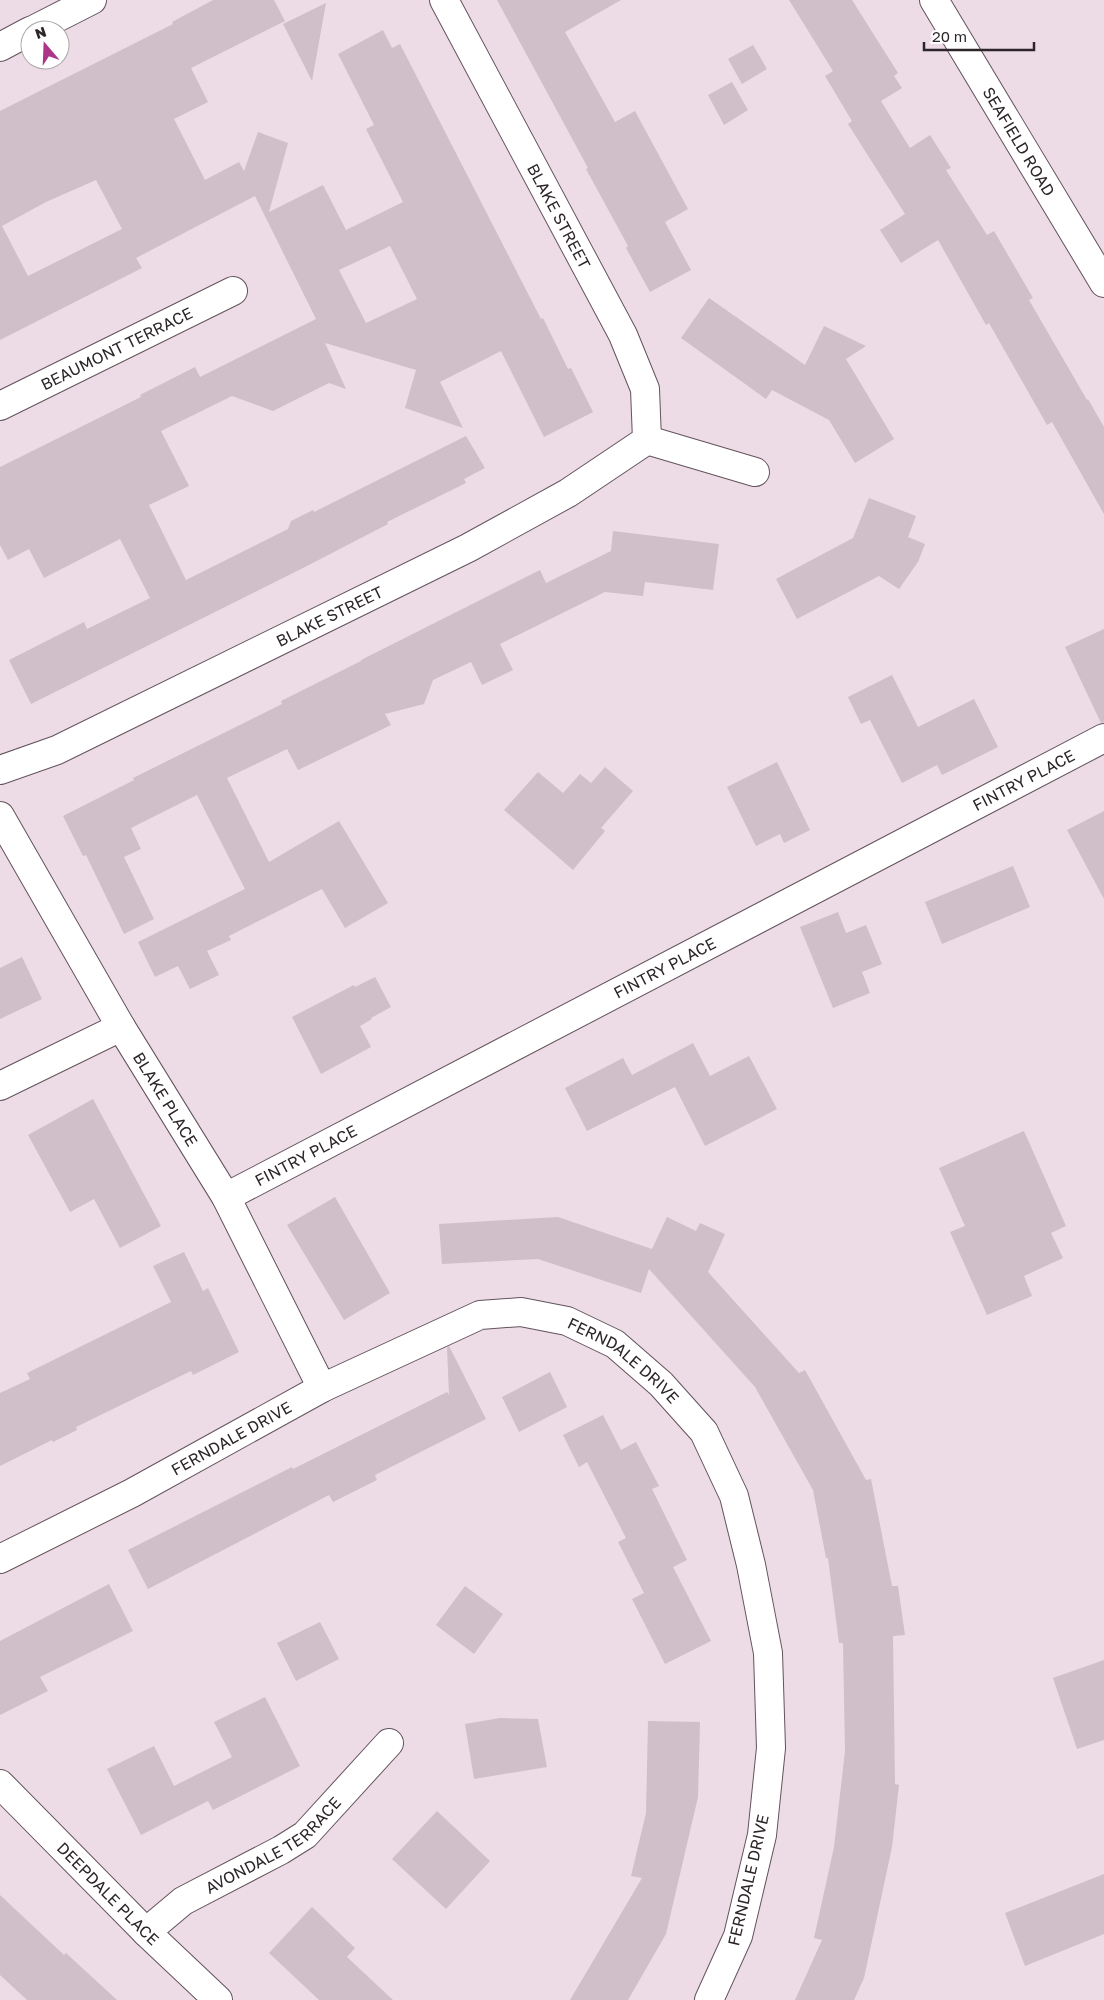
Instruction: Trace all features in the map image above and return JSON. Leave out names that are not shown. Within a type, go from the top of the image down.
[{"type":"street","points":[[53,20],[92,0]]},
{"type":"street","name":"BLAKE STREET","points":[[0,770],[57,750],[468,548],[568,493],[647,440],[645,389],[624,335],[444,0]]},
{"type":"street","name":"SEAFIELD ROAD","points":[[934,0],[1104,284]]},
{"type":"street","points":[[0,47],[20,37]]},
{"type":"street","name":"BEAUMONT TERRACE","points":[[0,406],[233,291]]},
{"type":"street","points":[[647,440],[756,472]]},
{"type":"street","name":"FINTRY PLACE","points":[[226,1197],[1104,738]]},
{"type":"street","name":"BLAKE PLACE","points":[[0,816],[121,1027],[226,1197],[322,1388]]},
{"type":"street","points":[[0,1086],[121,1027]]},
{"type":"street","name":"FERNDALE DRIVE","points":[[0,1559],[132,1493],[322,1388],[480,1315],[520,1312],[567,1321],[616,1344],[661,1384],[704,1432],[734,1496],[752,1565],[768,1653],[771,1748],[762,1835],[738,1936],[709,2000]]},
{"type":"street","name":"AVONDALE TERRACE","points":[[146,1932],[183,1901],[305,1836],[389,1743]]},
{"type":"street","name":"DEEPDALE PLACE","points":[[0,1784],[146,1932],[218,2000]]},
{"type":"building","points":[[213,0],[274,0],[285,21],[191,68],[208,102],[174,119],[205,180],[239,162],[244,171],[258,132],[288,143],[269,212],[323,185],[346,230],[403,202],[366,129],[374,125],[338,54],[383,30],[392,48],[400,44],[541,319],[543,318],[568,369],[571,368],[593,412],[544,437],[501,351],[440,382],[463,428],[405,408],[416,370],[325,343],[346,389],[329,383],[273,411],[232,396],[161,431],[189,486],[149,505],[186,580],[288,529],[291,521],[313,510],[314,512],[466,436],[485,468],[464,479],[466,483],[387,522],[388,524],[31,704],[9,660],[84,622],[87,629],[150,598],[120,539],[44,578],[29,549],[8,560],[0,545],[0,467],[141,397],[140,395],[195,367],[200,377],[316,319],[255,196],[136,258],[142,268],[0,340],[0,111],[173,24],[172,22]],"holes":[[[96,180],[122,229],[28,276],[2,226],[46,202]],[[390,246],[417,299],[366,323],[339,270]]]},
{"type":"building","points":[[497,0],[621,0],[565,32],[615,122],[635,111],[688,209],[665,222],[691,270],[650,292],[626,248],[628,246],[586,169],[588,168]]},
{"type":"building","points":[[789,0],[852,0],[898,73],[894,76],[902,88],[881,101],[910,148],[930,135],[951,168],[946,170],[987,235],[994,231],[1033,298],[1029,300],[1104,427],[1104,514],[1052,422],[1047,425],[989,323],[986,325],[938,240],[901,263],[880,230],[905,214],[848,124],[852,121],[825,76],[833,71]]},
{"type":"building","points":[[326,3],[312,81],[283,24]]},
{"type":"building","points":[[753,45],[767,69],[742,84],[728,59]]},
{"type":"building","points":[[732,82],[748,110],[724,125],[708,95]]},
{"type":"building","points":[[709,298],[805,365],[824,326],[866,346],[846,359],[894,439],[855,463],[829,420],[772,390],[766,399],[681,338]]},
{"type":"building","points":[[869,498],[916,516],[908,537],[925,544],[918,562],[899,589],[879,576],[797,619],[776,579],[853,538]]},
{"type":"building","points":[[613,531],[719,544],[713,590],[645,582],[643,596],[605,592],[500,644],[513,670],[482,685],[471,662],[433,680],[424,704],[385,714],[391,725],[298,770],[287,749],[227,778],[269,862],[339,821],[388,903],[345,928],[322,889],[229,936],[231,940],[207,951],[219,975],[190,989],[178,966],[155,977],[138,942],[245,889],[197,795],[131,828],[141,849],[124,857],[154,919],[124,934],[86,855],[83,856],[63,816],[134,780],[133,778],[282,704],[281,701],[540,570],[546,583],[611,551]]},
{"type":"building","points":[[1104,629],[1104,722],[1101,723],[1065,647]]},
{"type":"building","points":[[892,675],[918,727],[974,699],[998,747],[942,775],[937,765],[902,783],[870,720],[861,724],[848,697]]},
{"type":"building","points":[[777,762],[810,830],[784,843],[780,834],[756,846],[727,787]]},
{"type":"building","points":[[605,767],[633,791],[601,828],[605,831],[573,870],[504,810],[538,772],[563,793],[580,774],[591,783]]},
{"type":"building","points":[[1104,811],[1104,899],[1067,830]]},
{"type":"building","points":[[1013,866],[1030,907],[942,944],[925,902]]},
{"type":"building","points":[[838,912],[846,933],[866,925],[882,964],[862,972],[870,993],[833,1008],[800,927]]},
{"type":"building","points":[[22,957],[42,999],[0,1019],[0,968]]},
{"type":"building","points":[[375,977],[391,1007],[360,1026],[371,1047],[321,1074],[292,1017],[354,985],[355,987]]},
{"type":"building","points":[[693,1043],[710,1076],[749,1056],[777,1109],[705,1146],[675,1087],[587,1131],[565,1088],[623,1058],[632,1075]]},
{"type":"building","points":[[93,1099],[161,1226],[120,1248],[94,1199],[70,1212],[28,1135]]},
{"type":"building","points":[[1024,1131],[1066,1226],[1051,1233],[1063,1258],[1024,1276],[1032,1296],[987,1315],[950,1232],[965,1226],[939,1168]]},
{"type":"building","points":[[335,1197],[390,1293],[344,1320],[287,1225]]},
{"type":"building","points":[[558,1217],[652,1249],[667,1217],[696,1231],[700,1223],[725,1234],[708,1272],[799,1373],[805,1370],[866,1480],[871,1479],[892,1586],[898,1586],[905,1635],[893,1636],[895,1784],[899,1785],[892,1847],[864,1978],[854,2000],[795,2000],[822,1940],[814,1938],[834,1847],[845,1751],[843,1643],[839,1643],[828,1558],[826,1558],[813,1490],[755,1387],[649,1269],[641,1293],[538,1259],[442,1264],[439,1224]]},
{"type":"building","points":[[184,1252],[203,1291],[208,1288],[239,1352],[193,1375],[191,1371],[76,1427],[77,1430],[53,1442],[52,1440],[0,1466],[0,1393],[30,1379],[27,1373],[171,1302],[153,1266]]},
{"type":"building","points":[[449,1346],[486,1419],[375,1475],[377,1480],[333,1502],[329,1495],[148,1589],[128,1550],[292,1467],[293,1469],[447,1392],[449,1395],[447,1348]]},
{"type":"building","points":[[550,1372],[567,1407],[519,1432],[502,1397]]},
{"type":"building","points":[[603,1415],[621,1450],[636,1442],[659,1486],[652,1489],[687,1560],[673,1567],[711,1641],[665,1664],[632,1599],[644,1593],[618,1542],[626,1538],[587,1462],[579,1467],[563,1435]]},
{"type":"building","points":[[109,1584],[133,1631],[40,1677],[48,1691],[0,1715],[0,1641]]},
{"type":"building","points":[[465,1586],[503,1614],[474,1654],[436,1625]]},
{"type":"building","points":[[320,1622],[339,1659],[296,1681],[277,1643]]},
{"type":"building","points":[[1104,1660],[1104,1740],[1077,1749],[1053,1678]]},
{"type":"building","points":[[265,1697],[300,1766],[213,1810],[208,1801],[141,1835],[107,1769],[154,1746],[174,1786],[232,1757],[214,1722]]},
{"type":"building","points":[[500,1718],[538,1719],[547,1767],[474,1779],[465,1724]]},
{"type":"building","points":[[648,1721],[700,1722],[698,1797],[666,1934],[628,2000],[570,2000],[642,1878],[631,1876],[646,1813]]},
{"type":"building","points":[[437,1811],[490,1861],[446,1909],[392,1859]]},
{"type":"building","points":[[1104,1874],[1104,1934],[1025,1966],[1005,1913]]},
{"type":"building","points":[[0,1895],[64,1955],[66,1953],[117,2000],[27,2000],[0,1975]]},
{"type":"building","points":[[312,1907],[355,1948],[347,1957],[393,2000],[319,2000],[269,1953]]}]
